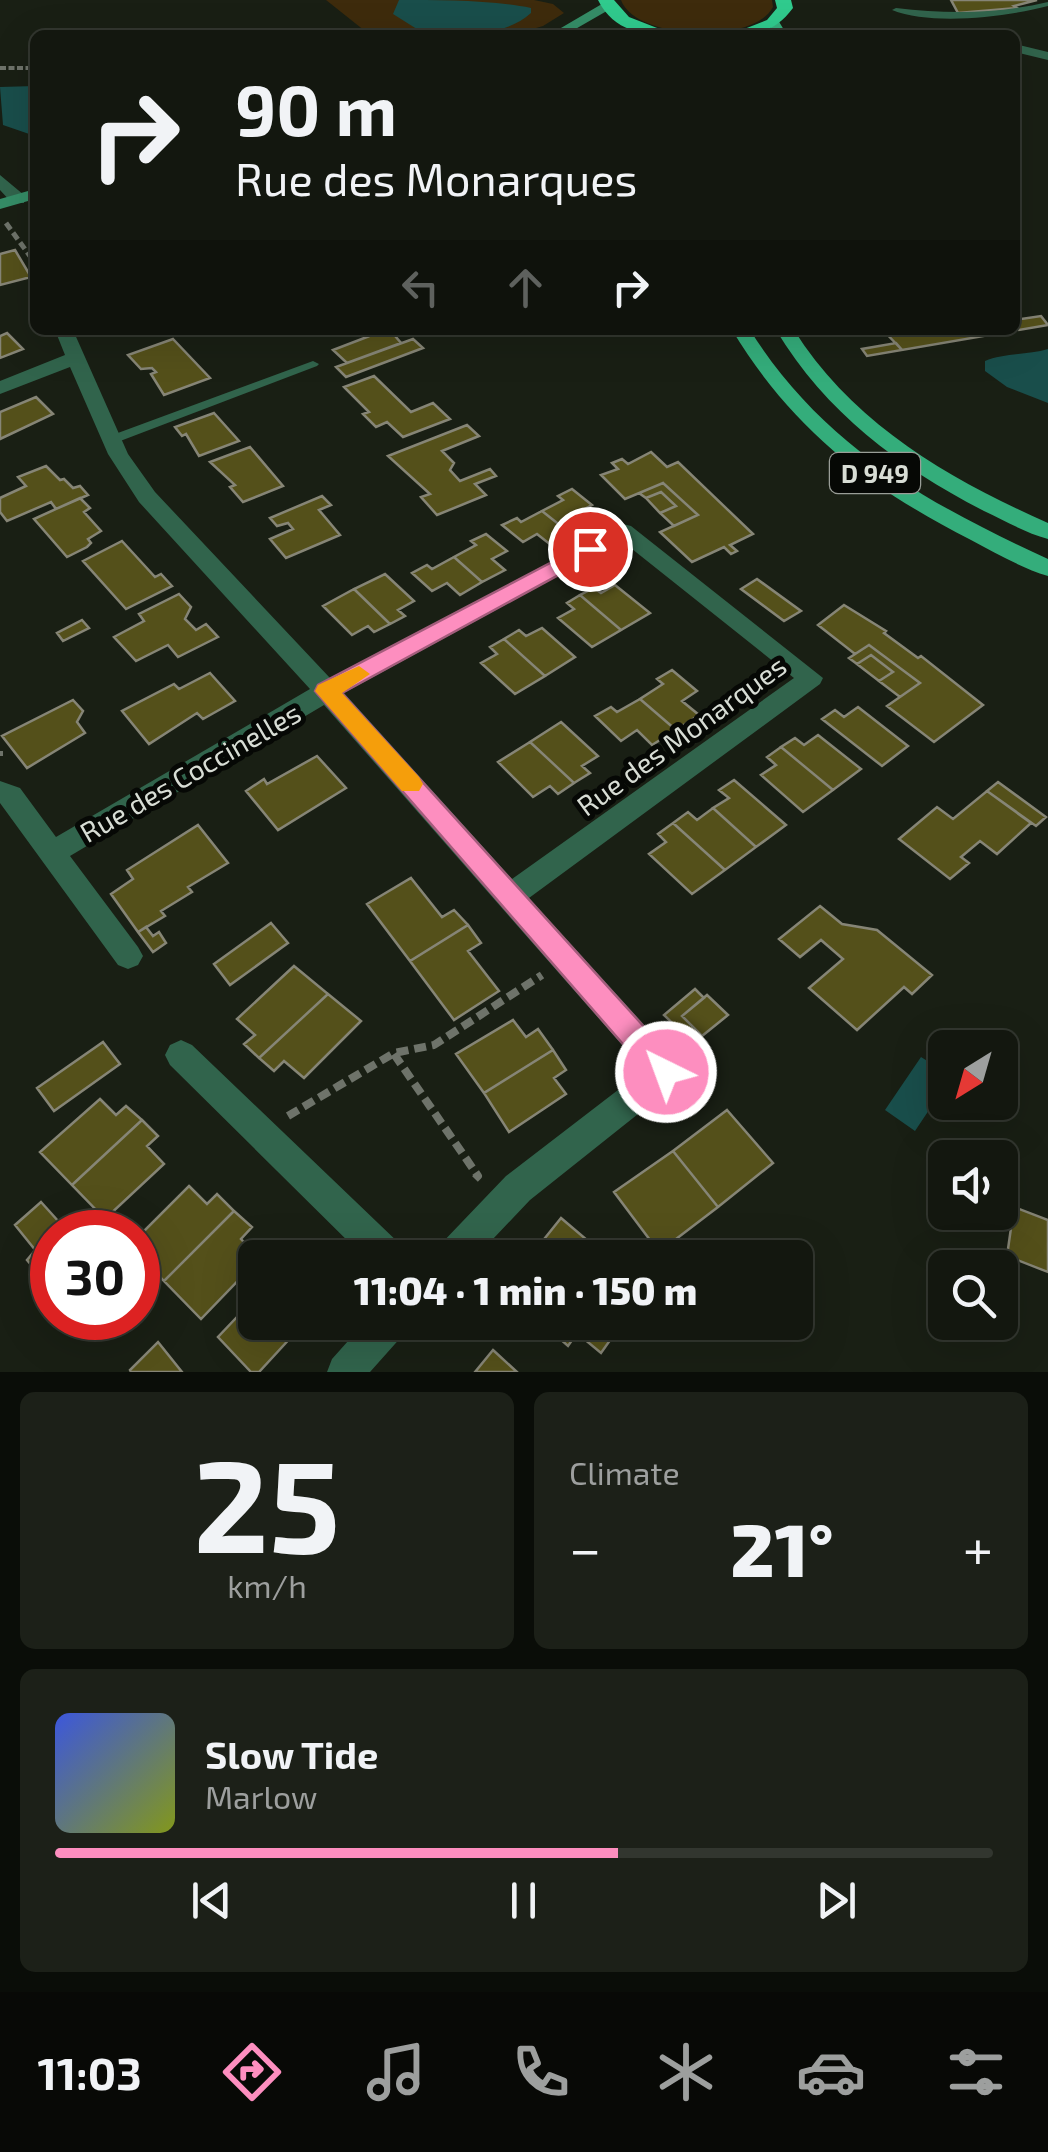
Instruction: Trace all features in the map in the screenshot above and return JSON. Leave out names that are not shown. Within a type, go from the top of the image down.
[{"type":"highway","points":[[776,29],[785,8],[783,0]]},
{"type":"highway","points":[[605,2],[621,20],[649,30]]},
{"type":"main road","points":[[563,30],[605,2]]},
{"type":"main road","points":[[0,204],[26,197]]},
{"type":"main road","name":"D 949","points":[[744,335],[774,381],[839,446],[932,510],[1048,568]]},
{"type":"main road","name":"D 949","points":[[788,335],[814,372],[874,431],[960,490],[1048,532]]},
{"type":"street","points":[[1020,49],[1048,56]]},
{"type":"street","points":[[0,180],[26,197]]},
{"type":"street","points":[[66,335],[111,440],[147,498],[326,691],[666,1072],[518,1188],[468,1240]]},
{"type":"street","points":[[0,388],[76,358]]},
{"type":"street","name":"Rue des Monarques","points":[[326,691],[623,531],[811,678],[510,896]]},
{"type":"street","name":"Rue des Coccinelles","points":[[54,852],[326,691]]},
{"type":"street","name":"Rue des Coccinelles","points":[[0,792],[10,796],[54,852],[128,956]]},
{"type":"street","points":[[181,1055],[372,1240]]},
{"type":"street","points":[[345,1372],[374,1340]]},
{"type":"lane","points":[[896,10],[964,17],[999,15],[1048,4]]},
{"type":"lane","points":[[111,440],[313,364]]},
{"type":"path","points":[[0,68],[30,68]]},
{"type":"path","points":[[0,214],[30,257]]},
{"type":"path","points":[[261,1132],[394,1054],[434,1045],[566,960]]},
{"type":"path","points":[[394,1054],[478,1176],[466,1190]]},
{"type":"shaded area","points":[[326,0],[534,0],[553,4],[564,13],[529,30],[364,30]]},
{"type":"shaded area","points":[[621,0],[772,0],[773,7],[762,19],[732,30],[670,30],[631,13]]},
{"type":"water","points":[[399,0],[500,3],[531,8],[531,13],[519,21],[496,30],[418,30],[393,14]]},
{"type":"water","points":[[30,86],[30,134],[3,125],[0,87]]},
{"type":"water","points":[[1048,349],[1048,403],[1007,387],[985,371],[985,361],[992,358]]},
{"type":"water","points":[[921,1057],[928,1061],[928,1112],[915,1131],[885,1110]]},
{"type":"building","points":[[951,0],[1037,0],[1014,6],[1017,8],[958,13]]},
{"type":"building","points":[[15,250],[30,277],[0,285],[0,254]]},
{"type":"building","points":[[1041,316],[1048,325],[1020,330],[1020,319]]},
{"type":"building","points":[[7,333],[23,349],[0,358],[0,336]]},
{"type":"building","points":[[363,335],[394,335],[401,343],[347,363],[333,350],[367,337]]},
{"type":"building","points":[[888,335],[990,335],[902,350]]},
{"type":"building","points":[[173,339],[210,378],[164,395],[151,374],[156,372],[152,368],[141,369],[128,355]]},
{"type":"building","points":[[413,339],[423,348],[346,377],[336,367]]},
{"type":"building","points":[[896,343],[902,350],[867,356],[862,349]]},
{"type":"building","points":[[374,376],[411,412],[433,403],[450,419],[403,437],[387,422],[376,427],[363,414],[369,412],[344,387]]},
{"type":"building","points":[[36,397],[53,414],[0,439],[0,412]]},
{"type":"building","points":[[214,413],[239,441],[199,456],[186,434],[182,436],[175,427]]},
{"type":"building","points":[[467,425],[479,436],[442,451],[454,463],[450,470],[460,481],[490,469],[496,476],[475,484],[486,495],[437,515],[421,497],[430,494],[388,456]]},
{"type":"building","points":[[250,447],[283,486],[243,502],[230,487],[235,485],[210,462]]},
{"type":"building","points":[[651,452],[667,467],[678,462],[753,534],[730,545],[737,551],[731,554],[724,547],[692,562],[660,532],[698,515],[663,483],[625,499],[601,475],[618,469],[612,463],[622,459],[628,464]]},
{"type":"building","points":[[46,466],[60,480],[73,488],[80,486],[88,495],[56,509],[51,502],[7,521],[0,512],[0,498],[26,486],[18,477]]},
{"type":"building","points":[[663,483],[698,515],[674,526],[660,513],[676,506],[661,492],[646,498],[639,493]]},
{"type":"building","points":[[572,489],[592,505],[579,512],[592,523],[571,534],[542,511],[563,500],[558,496]]},
{"type":"building","points":[[661,492],[676,506],[660,513],[646,498]]},
{"type":"building","points":[[322,496],[331,505],[319,510],[340,535],[286,558],[270,539],[293,529],[288,523],[277,526],[270,518]]},
{"type":"building","points":[[80,498],[90,508],[84,512],[101,531],[88,539],[91,543],[87,547],[67,557],[34,519]]},
{"type":"building","points":[[542,511],[571,534],[551,545],[537,534],[523,542],[502,525],[517,518],[521,522]]},
{"type":"building","points":[[486,534],[507,551],[492,559],[505,570],[482,582],[454,557],[476,545],[471,541]]},
{"type":"building","points":[[122,541],[155,577],[161,574],[172,586],[126,609],[83,561]]},
{"type":"building","points":[[454,557],[482,582],[460,595],[447,583],[432,591],[412,573],[427,565],[432,569]]},
{"type":"building","points":[[385,574],[414,601],[398,610],[405,616],[390,624],[354,589]]},
{"type":"building","points":[[757,579],[801,611],[784,621],[741,589]]},
{"type":"building","points":[[615,585],[650,613],[621,630],[580,595],[594,588],[601,593]]},
{"type":"building","points":[[354,589],[390,624],[374,632],[368,626],[352,635],[323,606]]},
{"type":"building","points":[[179,594],[191,607],[185,619],[196,630],[206,624],[218,637],[178,657],[168,645],[136,661],[114,637],[144,621],[139,614]]},
{"type":"building","points":[[580,595],[621,630],[592,647],[558,618],[574,609],[567,603]]},
{"type":"building","points":[[844,605],[886,631],[918,658],[921,656],[983,705],[934,742],[887,706],[920,683],[869,645],[855,654],[818,625]]},
{"type":"building","points":[[82,620],[89,628],[63,641],[57,633]]},
{"type":"building","points":[[542,628],[575,657],[545,676],[504,639],[519,630],[526,636]]},
{"type":"building","points":[[504,639],[545,676],[515,694],[481,663],[497,654],[490,647]]},
{"type":"building","points":[[869,645],[920,683],[900,697],[879,681],[893,672],[871,655],[857,664],[849,658]]},
{"type":"building","points":[[871,655],[893,672],[879,681],[857,664]]},
{"type":"building","points":[[672,670],[697,691],[682,701],[699,715],[676,730],[640,699],[663,684],[657,679]]},
{"type":"building","points":[[210,673],[235,701],[203,719],[197,713],[149,744],[122,711],[174,684],[179,689]]},
{"type":"building","points":[[640,699],[676,730],[652,745],[637,730],[621,741],[595,716],[611,707],[617,712]]},
{"type":"building","points":[[73,700],[83,711],[77,722],[85,733],[27,768],[2,736]]},
{"type":"building","points":[[858,707],[908,746],[882,766],[822,719],[835,710],[844,717]]},
{"type":"building","points":[[561,722],[598,756],[582,766],[590,773],[574,783],[530,742]]},
{"type":"building","points":[[818,735],[861,769],[833,790],[781,747],[795,738],[804,745]]},
{"type":"building","points":[[530,742],[574,783],[558,794],[550,786],[533,797],[498,762]]},
{"type":"building","points":[[781,747],[833,790],[803,812],[761,775],[776,765],[767,757]]},
{"type":"building","points":[[317,756],[346,788],[278,830],[246,791],[264,779],[267,784]]},
{"type":"building","points":[[734,780],[786,825],[756,847],[713,808],[729,798],[719,790]]},
{"type":"building","points":[[998,782],[1046,817],[1036,826],[987,791]]},
{"type":"building","points":[[987,791],[1031,823],[997,854],[980,841],[961,857],[969,863],[950,879],[899,839],[937,807],[953,819]]},
{"type":"building","points":[[713,808],[756,847],[725,870],[673,823],[688,812],[697,820]]},
{"type":"building","points":[[673,823],[725,870],[692,894],[649,854],[666,842],[658,834]]},
{"type":"building","points":[[198,825],[228,863],[188,887],[192,892],[161,911],[165,916],[138,932],[111,894],[133,879],[127,870]]},
{"type":"building","points":[[411,878],[442,917],[454,910],[468,925],[410,961],[367,904]]},
{"type":"building","points":[[820,906],[842,924],[877,930],[932,975],[912,994],[904,987],[857,1030],[809,988],[843,959],[821,940],[800,957],[779,939]]},
{"type":"building","points":[[271,923],[288,943],[230,985],[214,964]]},
{"type":"building","points":[[468,925],[481,943],[468,951],[499,991],[454,1020],[410,961]]},
{"type":"building","points":[[146,927],[153,936],[159,932],[166,943],[153,952],[138,932]]},
{"type":"building","points":[[294,966],[328,994],[259,1058],[244,1044],[255,1035],[237,1019]]},
{"type":"building","points":[[695,989],[704,998],[682,1016],[702,1036],[693,1043],[664,1015]]},
{"type":"building","points":[[328,994],[361,1021],[304,1078],[284,1061],[274,1071],[259,1058]]},
{"type":"building","points":[[707,995],[728,1015],[702,1036],[682,1016]]},
{"type":"building","points":[[513,1020],[526,1037],[538,1029],[553,1050],[484,1093],[456,1054]]},
{"type":"building","points":[[103,1042],[120,1064],[54,1111],[37,1088]]},
{"type":"building","points":[[553,1050],[566,1070],[554,1078],[566,1094],[509,1132],[484,1093]]},
{"type":"building","points":[[100,1099],[116,1115],[126,1106],[142,1120],[72,1185],[40,1152]]},
{"type":"building","points":[[727,1110],[773,1163],[718,1207],[673,1151]]},
{"type":"building","points":[[142,1120],[158,1136],[147,1146],[164,1164],[115,1210],[96,1210],[72,1185]]},
{"type":"building","points":[[673,1151],[718,1207],[675,1240],[650,1240],[614,1192]]},
{"type":"building","points":[[189,1186],[207,1204],[217,1194],[234,1211],[164,1281],[160,1277],[160,1215]]},
{"type":"building","points":[[41,1202],[48,1210],[32,1210]]},
{"type":"building","points":[[1018,1209],[1048,1220],[1048,1272],[1018,1260],[1018,1250],[1008,1250],[1011,1230],[1018,1230]]},
{"type":"building","points":[[234,1211],[252,1227],[238,1240],[238,1281],[201,1319],[164,1281]]},
{"type":"building","points":[[30,1212],[30,1244],[15,1225]]},
{"type":"building","points":[[561,1218],[587,1240],[543,1240]]},
{"type":"building","points":[[238,1316],[238,1340],[288,1340],[259,1372],[251,1372],[218,1337]]},
{"type":"building","points":[[585,1340],[610,1340],[601,1353]]},
{"type":"building","points":[[158,1342],[182,1372],[131,1372],[130,1370]]},
{"type":"building","points":[[493,1350],[517,1372],[475,1372]]},
{"type":"slow traffic","points":[[359,674],[326,691],[411,784]]},
{"type":"route","points":[[590,549],[326,691],[666,1072]]}]
